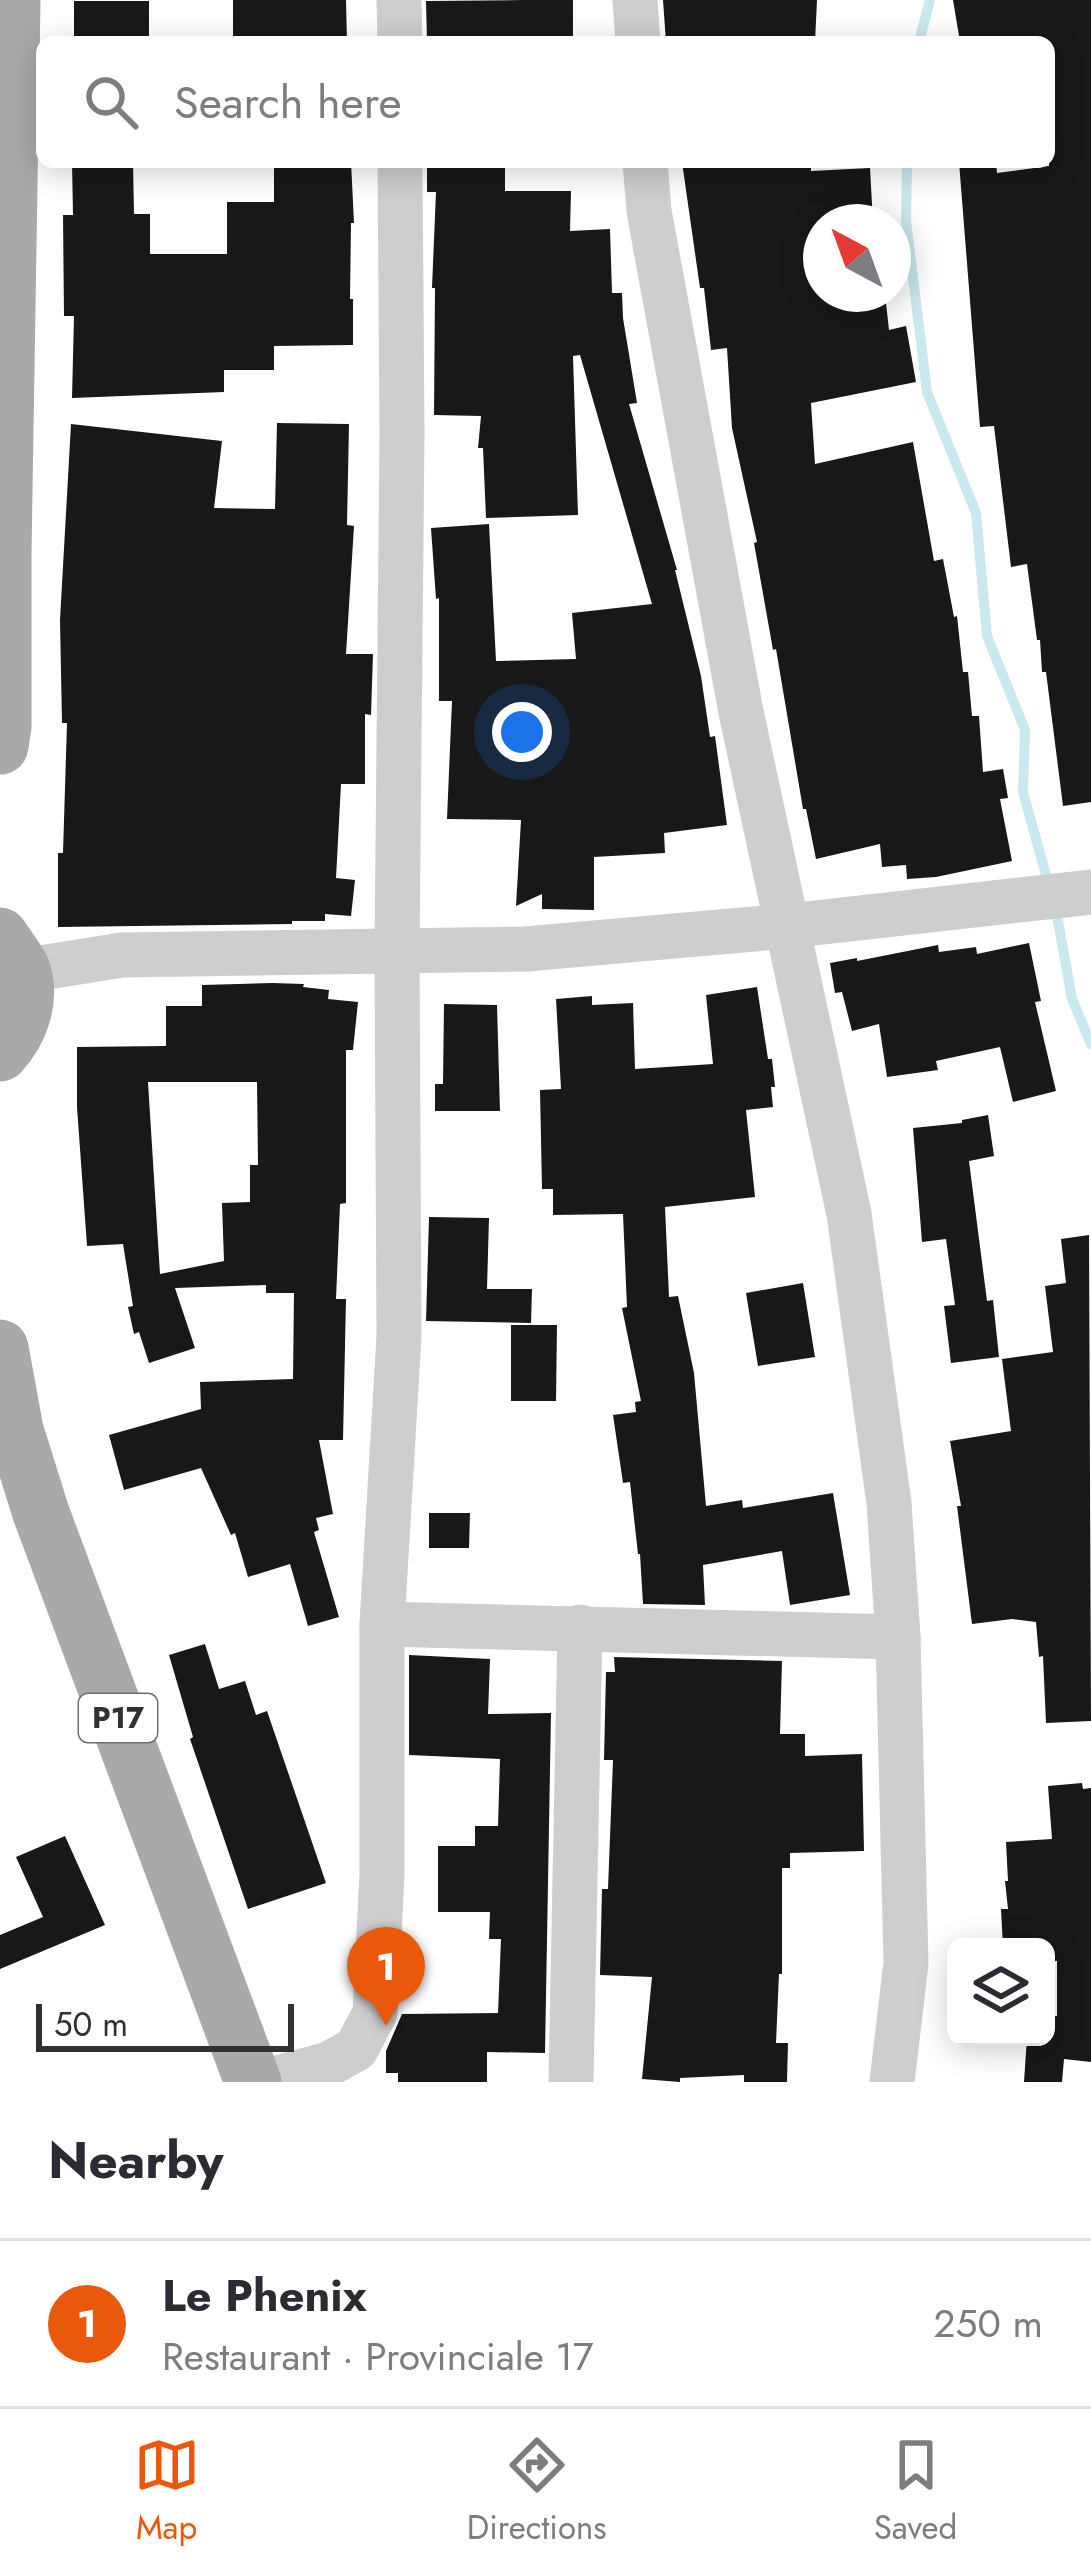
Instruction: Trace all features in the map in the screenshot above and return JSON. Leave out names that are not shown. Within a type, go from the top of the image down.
[{"type":"main road","points":[[1,734],[12,0]]},
{"type":"main road","points":[[0,1053],[13,1039],[25,1006],[11,954]]},
{"type":"main road","name":"P17","points":[[0,1348],[8,1435],[253,2082]]},
{"type":"street","points":[[399,0],[400,36]]},
{"type":"street","points":[[635,0],[638,36]]},
{"type":"street","points":[[262,2082],[329,2064],[356,2049],[375,2013],[382,1874],[382,1624],[399,1336],[400,168]]},
{"type":"street","points":[[646,168],[649,211],[741,712],[849,1214],[889,1503],[898,1637],[906,1963],[892,2082]]},
{"type":"street","points":[[11,954],[526,949],[788,926],[1067,894]]},
{"type":"street","points":[[382,1624],[898,1637]]},
{"type":"street","points":[[571,2082],[580,1628]]},
{"type":"building","points":[[233,0],[346,0],[347,36],[233,36]]},
{"type":"building","points":[[573,0],[573,36],[427,36],[426,1]]},
{"type":"building","points":[[663,0],[817,0],[815,36],[666,36]]},
{"type":"building","points":[[953,0],[1091,0],[1091,802],[1063,806],[1027,564],[1011,567],[994,426],[980,427],[959,168],[997,168],[997,173],[1055,168],[1055,36],[959,36]]},
{"type":"building","points":[[74,1],[149,1],[149,36],[74,36]]},
{"type":"building","points":[[72,168],[133,168],[134,214],[150,214],[150,254],[227,254],[227,202],[274,202],[274,168],[351,168],[353,345],[274,346],[274,370],[224,370],[224,392],[72,398],[74,316],[64,316],[63,215],[73,215]]},
{"type":"building","points":[[427,168],[505,168],[505,191],[571,191],[570,231],[610,229],[612,293],[622,293],[637,403],[629,404],[677,570],[710,737],[715,736],[727,825],[664,833],[665,853],[594,857],[594,910],[542,909],[542,894],[516,906],[521,820],[447,819],[452,701],[439,701],[439,598],[431,528],[489,524],[496,661],[576,659],[572,613],[652,604],[580,355],[573,356],[578,515],[486,518],[483,448],[478,448],[481,416],[434,415],[436,192],[427,192]]},
{"type":"building","points":[[683,168],[870,168],[872,204],[803,204],[803,312],[887,312],[889,330],[906,326],[916,382],[811,403],[815,464],[913,442],[934,561],[943,559],[957,616],[963,672],[968,672],[972,716],[979,716],[983,772],[1003,769],[1008,798],[1000,799],[1012,861],[907,879],[906,865],[882,867],[880,844],[816,859],[732,428],[727,348],[711,350],[704,288],[700,288]]},
{"type":"building","points":[[277,423],[349,424],[347,525],[354,526],[346,654],[373,654],[371,715],[365,714],[365,784],[341,784],[336,878],[355,880],[351,916],[325,914],[325,921],[292,924],[58,927],[67,723],[62,723],[60,620],[71,424],[222,441],[214,508],[275,509]]},
{"type":"building","points":[[1029,943],[1041,1001],[1035,1002],[1056,1091],[1013,1102],[1000,1047],[936,1061],[938,1070],[887,1077],[879,1024],[852,1031],[842,992],[835,993],[830,963],[938,945],[939,952],[976,947],[977,954]]},
{"type":"building","points":[[304,984],[329,990],[328,999],[358,1002],[353,1050],[346,1050],[346,1203],[340,1204],[336,1299],[346,1299],[343,1440],[319,1440],[333,1514],[316,1518],[319,1530],[314,1532],[339,1617],[308,1626],[290,1564],[248,1577],[235,1533],[231,1535],[201,1468],[124,1490],[109,1435],[201,1409],[200,1382],[293,1379],[294,1293],[266,1293],[266,1285],[175,1288],[195,1348],[149,1363],[139,1332],[134,1334],[128,1307],[133,1306],[123,1244],[87,1246],[77,1047],[166,1046],[166,1006],[202,1006],[202,985]],"holes":[[[148,1082],[257,1082],[258,1165],[250,1165],[250,1202],[222,1203],[224,1261],[160,1274]]]},
{"type":"building","points":[[757,987],[775,1087],[771,1087],[773,1107],[746,1110],[755,1197],[665,1207],[669,1297],[678,1296],[694,1373],[706,1506],[742,1500],[743,1508],[833,1493],[850,1595],[790,1605],[782,1551],[703,1565],[705,1605],[643,1604],[630,1482],[623,1483],[613,1415],[636,1412],[635,1402],[641,1401],[622,1308],[627,1307],[623,1214],[553,1215],[553,1189],[542,1189],[540,1090],[561,1089],[556,999],[592,996],[592,1005],[633,1003],[635,1069],[713,1064],[706,995]]},
{"type":"building","points":[[444,1004],[497,1005],[500,1111],[435,1111],[435,1084],[443,1084]]},
{"type":"building","points":[[988,1115],[994,1156],[969,1161],[999,1357],[951,1363],[944,1306],[955,1305],[946,1239],[922,1242],[913,1128]]},
{"type":"building","points":[[429,1217],[489,1218],[487,1289],[532,1289],[531,1323],[426,1321]]},
{"type":"building","points":[[1089,1235],[1091,1721],[1046,1723],[1043,1656],[1039,1657],[1036,1622],[1012,1619],[972,1624],[950,1441],[1011,1431],[1002,1359],[1053,1352],[1045,1286],[1066,1283],[1061,1239]]},
{"type":"building","points":[[803,1283],[815,1357],[758,1366],[746,1293]]},
{"type":"building","points":[[511,1325],[557,1325],[556,1401],[511,1401]]},
{"type":"building","points":[[429,1513],[470,1513],[469,1548],[429,1548]]},
{"type":"building","points":[[205,1644],[219,1689],[245,1681],[256,1715],[267,1711],[326,1883],[248,1909],[190,1739],[169,1655]]},
{"type":"building","points":[[409,1655],[490,1659],[488,1714],[551,1713],[545,2053],[487,2052],[487,2082],[398,2082],[398,2073],[386,2073],[386,2051],[402,2014],[498,2013],[501,1939],[489,1939],[490,1912],[438,1912],[438,1846],[475,1846],[475,1826],[498,1826],[500,1759],[409,1755]]},
{"type":"building","points":[[614,1657],[782,1661],[780,1734],[805,1734],[805,1756],[862,1754],[864,1851],[790,1853],[790,1868],[782,1868],[782,1974],[776,2043],[788,2043],[787,2082],[744,2082],[744,2075],[680,2078],[680,2082],[642,2079],[652,1977],[600,1975],[613,1760],[604,1760],[606,1672],[615,1672]]},
{"type":"building","points":[[1082,1783],[1083,1789],[1091,1788],[1091,2062],[1064,2059],[1062,2082],[1024,2082],[1026,2046],[1055,2046],[1057,1961],[1055,1938],[1003,1938],[1001,1909],[1008,1909],[1006,1842],[1052,1839],[1048,1786]]},
{"type":"building","points":[[65,1836],[105,1925],[0,1969],[0,1935],[43,1917],[16,1857]]},
{"type":"waterway","points":[[921,36],[930,0]]},
{"type":"waterway","points":[[907,168],[906,221],[927,392],[976,513],[987,636],[1025,730],[1023,792],[1049,886]]},
{"type":"waterway","points":[[1056,910],[1072,999],[1091,1044]]},
{"type":"place","name":"Le Phenix","points":[[386,2026]]}]
